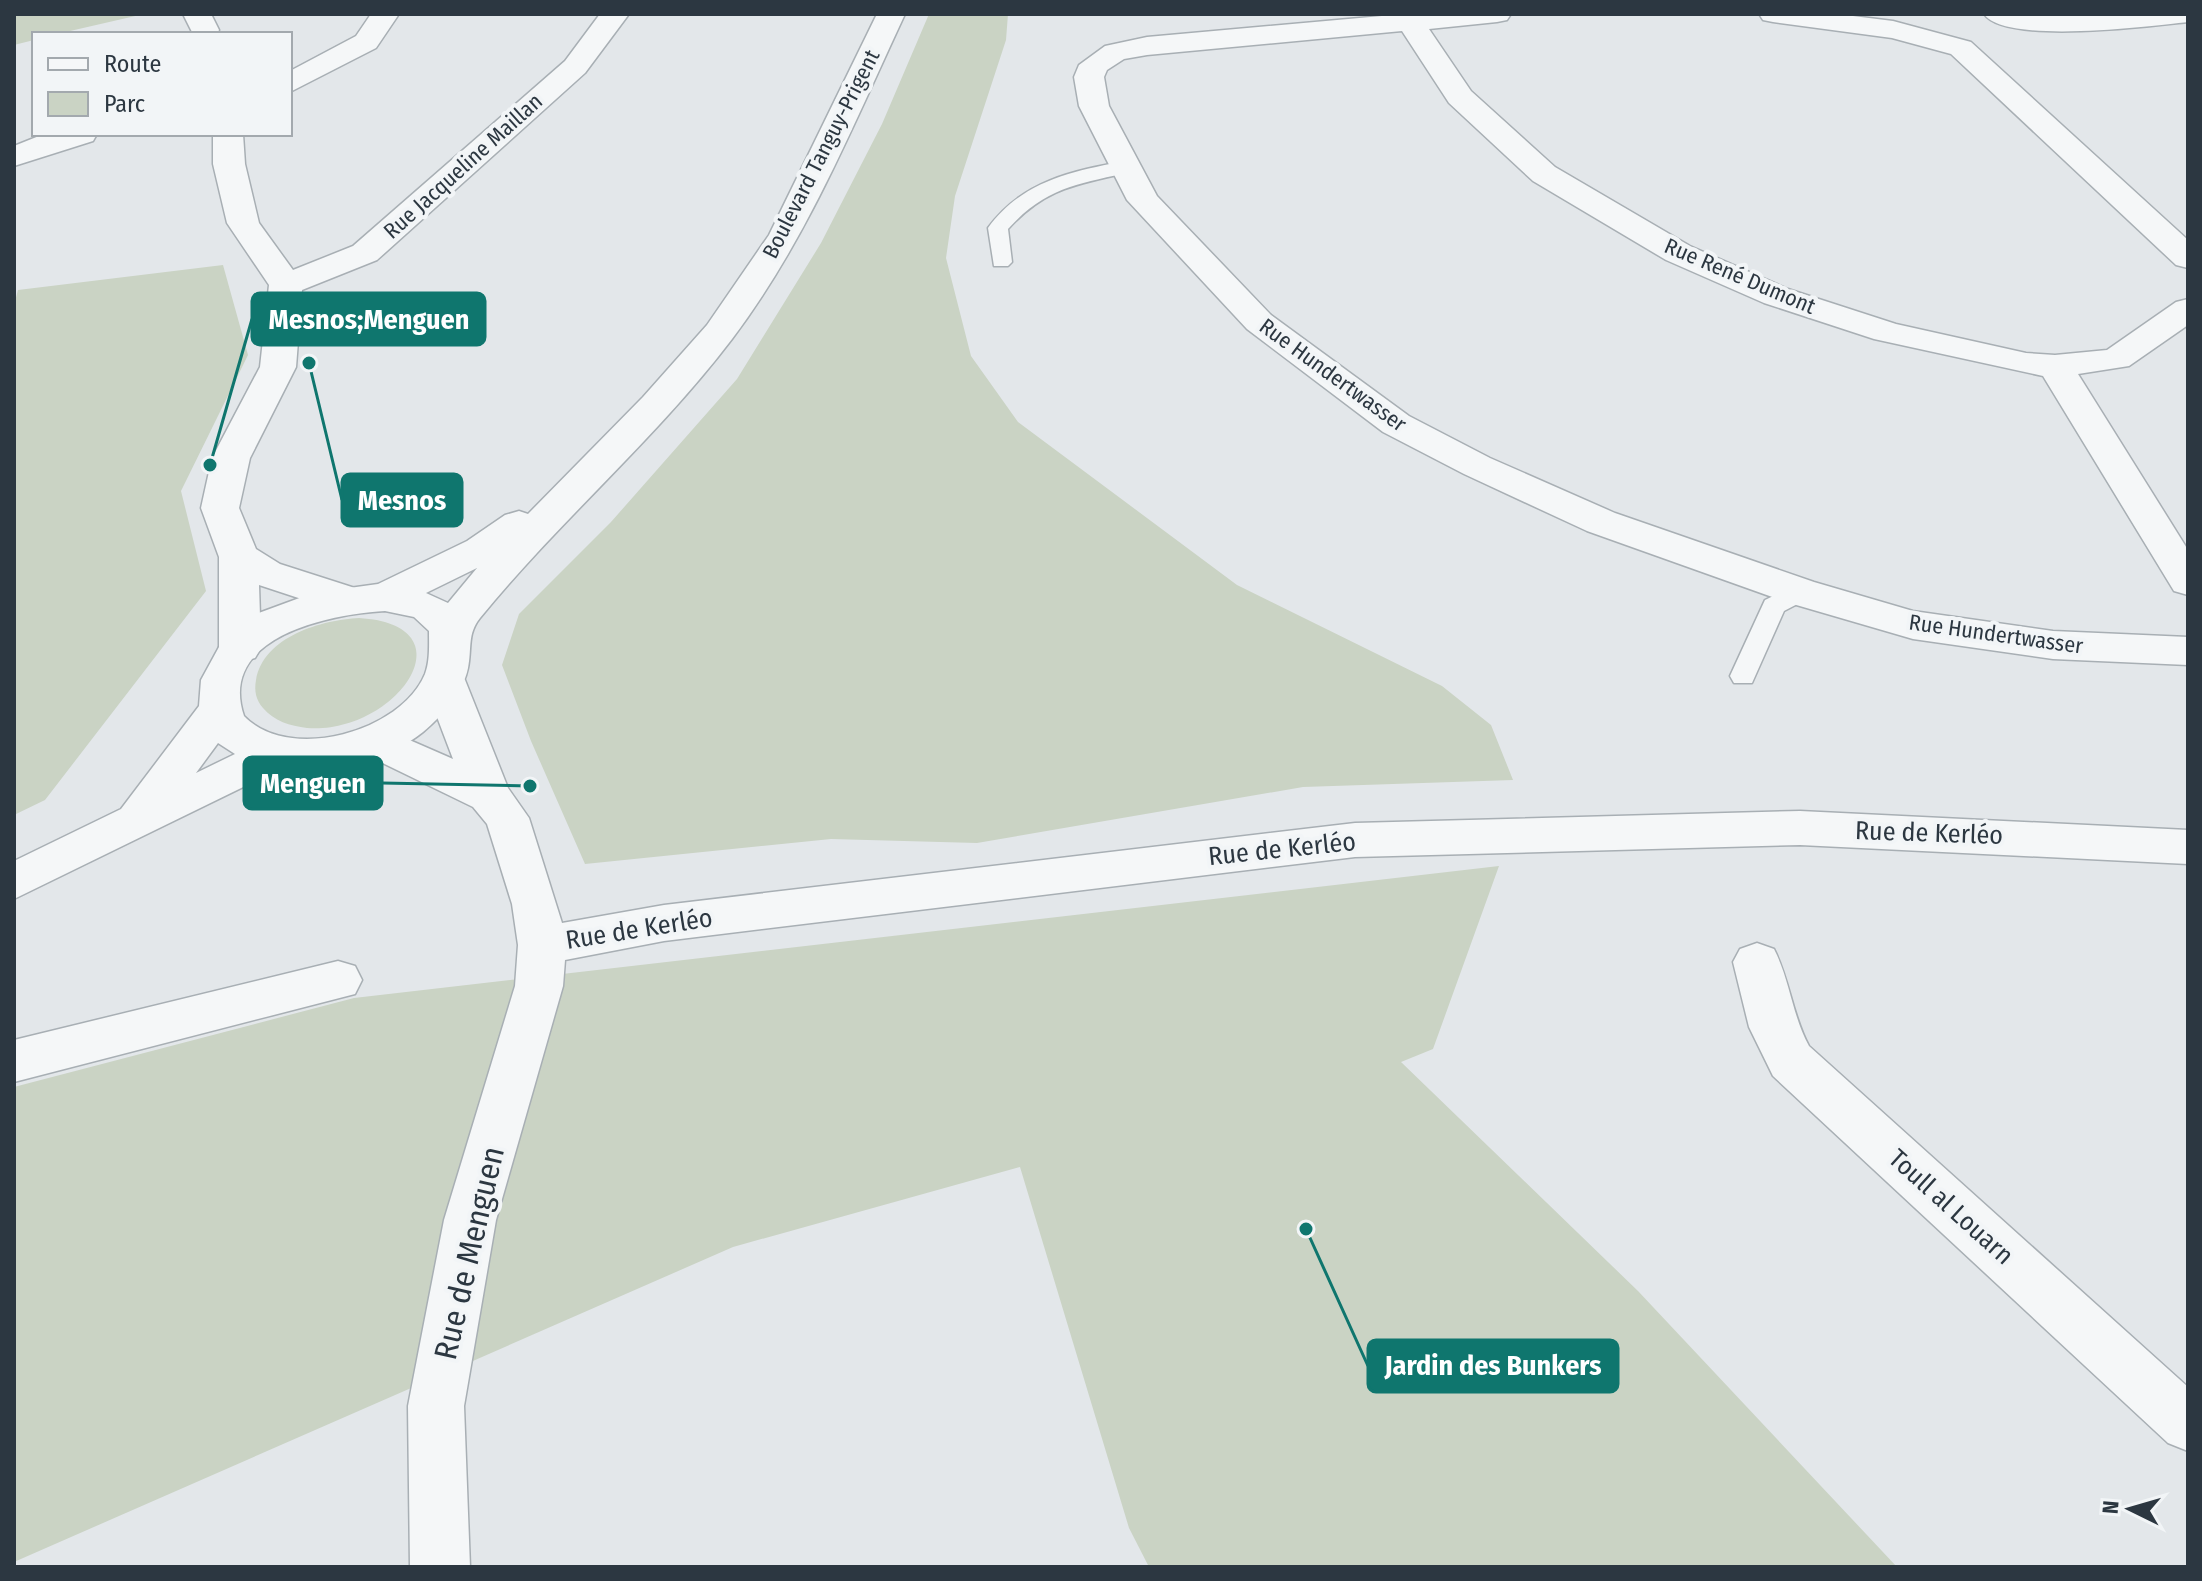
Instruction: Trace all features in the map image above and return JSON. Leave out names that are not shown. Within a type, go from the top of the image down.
[{"type":"street","points":[[292,82],[366,42],[385,14]]},
{"type":"street","name":"Rue Jacqueline Maillan","points":[[286,285],[365,253],[575,67],[615,14]]},
{"type":"street","name":"Boulevard Tanguy-Prigent","points":[[450,627],[504,562],[656,405],[719,332],[785,235],[891,14]]},
{"type":"street","name":"Rue Hundertwasser","points":[[1497,14],[1147,46],[1115,52],[1094,65],[1089,77],[1094,106],[1143,200],[1259,322],[1396,424],[1601,522],[1800,592],[1913,625],[2053,645],[2188,651]]},
{"type":"street","points":[[1773,14],[1893,30],[1961,48],[2188,258]]},
{"type":"street","points":[[1998,14],[2020,21],[2059,24],[2186,17]]},
{"type":"street","name":"Rue René Dumont","points":[[1410,22],[1460,97],[1544,174],[1678,253],[1776,296],[1886,332],[2026,364],[2055,366]]},
{"type":"street","points":[[14,157],[72,136]]},
{"type":"street","points":[[228,136],[229,164],[243,223],[286,285],[278,367],[231,458],[220,508],[239,557],[240,648]]},
{"type":"street","points":[[2188,309],[2117,359],[2055,366],[2188,582]]},
{"type":"street","name":"Boulevard Tanguy-Prigent","points":[[385,597],[481,550],[591,474]]},
{"type":"street","points":[[239,557],[266,573],[344,599]]},
{"type":"street","points":[[385,597],[427,607],[450,627],[444,680],[429,703],[406,724],[375,741],[325,754],[275,753],[229,729],[220,709],[222,679],[240,648],[260,630],[286,616],[344,599],[385,597]]},
{"type":"street","name":"Rue de Kerléo","points":[[444,680],[489,795],[507,818],[535,904],[542,945],[664,923],[1355,840],[1800,828],[2188,847]]},
{"type":"street","points":[[136,820],[220,709]]},
{"type":"street","points":[[375,741],[489,795]]},
{"type":"street","points":[[14,881],[275,753]]},
{"type":"street","name":"Rue de Menguen","points":[[440,1567],[436,1406],[470,1220],[539,986],[542,945]]},
{"type":"street","name":"Toull al Louarn","points":[[1757,962],[1773,1027],[1791,1061],[2188,1424]]},
{"type":"street","points":[[14,1061],[338,980]]},
{"type":"lane","points":[[1001,262],[998,228],[1020,202],[1059,180],[1126,167]]},
{"type":"lane","points":[[1743,676],[1774,606],[1800,592]]},
{"type":"green space","points":[[14,14],[144,14],[66,32],[32,32],[32,40],[14,45]]},
{"type":"green space","points":[[929,14],[1008,14],[1006,40],[955,196],[946,258],[971,356],[1018,422],[1237,585],[1442,686],[1491,725],[1513,780],[1303,787],[977,843],[831,839],[585,864],[531,741],[502,665],[519,614],[611,522],[737,379],[821,243],[882,124]]},
{"type":"green space","points":[[223,265],[248,355],[181,491],[206,591],[45,800],[14,815],[14,305],[18,290]]},
{"type":"green space","points":[[359,618],[393,625],[412,639],[417,658],[410,678],[393,698],[369,715],[340,726],[301,727],[267,713],[257,699],[255,684],[261,665],[270,652],[297,633],[312,627]]},
{"type":"green space","points":[[1499,866],[1433,1049],[1401,1062],[1638,1291],[1897,1567],[1149,1567],[1129,1528],[1020,1167],[733,1247],[14,1562],[14,1087],[354,998]]},
{"type":"place","name":"Mesnos","points":[[309,363]]},
{"type":"place","name":"Mesnos;Menguen","points":[[210,465]]},
{"type":"place","name":"Menguen","points":[[530,786]]},
{"type":"place","name":"Jardin des Bunkers","points":[[1306,1229]]}]
